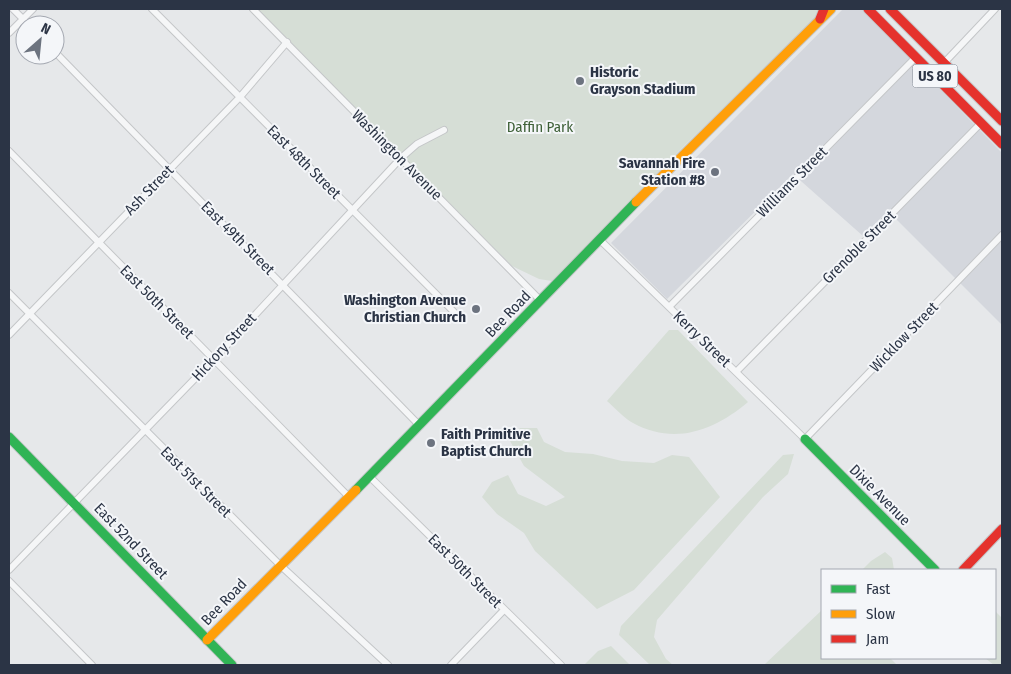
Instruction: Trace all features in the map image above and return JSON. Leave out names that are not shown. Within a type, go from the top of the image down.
[{"type":"main road","points":[[820,19],[824,9]]},
{"type":"main road","name":"Bee Road","points":[[207,640],[348,496],[370,477],[420,426],[689,147],[831,9]]},
{"type":"main road","name":"US 80","points":[[868,9],[1002,144]]},
{"type":"main road","name":"US 80","points":[[890,9],[1002,121]]},
{"type":"main road","name":"East 52nd Street","points":[[9,437],[232,665]]},
{"type":"main road","name":"Dixie Avenue","points":[[805,439],[934,569]]},
{"type":"main road","points":[[964,569],[1002,529]]},
{"type":"street","name":"East 48th Street","points":[[152,9],[456,315]]},
{"type":"street","name":"Washington Avenue","points":[[254,9],[541,301]]},
{"type":"street","points":[[944,63],[995,9]]},
{"type":"street","name":"Ash Street","points":[[9,335],[28,313],[240,97],[286,42]]},
{"type":"street","name":"Williams Street","points":[[669,307],[916,57]]},
{"type":"street","name":"East 49th Street","points":[[65,62],[420,426]]},
{"type":"street","name":"Grenoble Street","points":[[736,372],[981,123]]},
{"type":"street","name":"Hickory Street","points":[[9,570],[214,359],[401,158],[417,144],[444,130]]},
{"type":"street","name":"East 50th Street","points":[[9,151],[348,496]]},
{"type":"street","name":"Wicklow Street","points":[[805,439],[1002,235]]},
{"type":"street","name":"Kerry Street","points":[[600,240],[805,439]]},
{"type":"street","name":"East 51st Street","points":[[9,293],[280,565],[388,665]]},
{"type":"street","name":"East 50th Street","points":[[370,477],[561,665]]},
{"type":"street","points":[[9,581],[92,665]]},
{"type":"street","points":[[451,665],[504,610]]},
{"type":"shaded area","points":[[843,9],[862,9],[1002,153],[1002,325],[888,211],[863,236],[793,174],[667,299],[611,243]]},
{"type":"green space","name":"Daffin Park","points":[[257,9],[821,9],[807,28],[686,144],[552,281],[539,279],[512,266]]},
{"type":"green space","points":[[669,330],[678,330],[748,402],[735,412],[708,427],[694,432],[679,434],[649,430],[633,423],[620,413],[607,401]]},
{"type":"green space","points":[[520,428],[537,428],[544,442],[565,452],[593,454],[622,461],[654,463],[672,455],[689,457],[720,497],[634,590],[597,609],[535,551],[524,533],[497,514],[482,497],[492,482],[508,475],[518,494],[546,506],[565,497],[524,466],[510,441]]},
{"type":"green space","points":[[794,454],[788,474],[763,497],[657,620],[654,637],[666,659],[673,665],[650,665],[619,635],[621,626],[783,455]]},
{"type":"green space","points":[[885,552],[892,558],[894,569],[863,569]]},
{"type":"green space","points":[[821,611],[821,659],[891,659],[897,665],[764,665]]},
{"type":"green space","points":[[996,612],[1002,618],[1002,665],[994,665],[986,659],[996,659]]},
{"type":"green space","points":[[611,646],[630,665],[584,665],[598,651]]},
{"type":"traffic: fast","points":[[356,490],[636,202]]},
{"type":"traffic: fast","points":[[9,437],[232,665]]},
{"type":"traffic: fast","points":[[805,439],[934,569]]},
{"type":"traffic: slow","points":[[636,202],[831,9]]},
{"type":"traffic: slow","points":[[207,640],[356,490]]},
{"type":"traffic: jam","points":[[820,19],[824,9]]},
{"type":"traffic: jam","points":[[868,9],[1002,144]]},
{"type":"traffic: jam","points":[[890,9],[1002,121]]},
{"type":"traffic: jam","points":[[964,569],[1002,529]]},
{"type":"place","name":"Historic Grayson Stadium","points":[[580,81]]},
{"type":"place","name":"Savannah Fire Station #8","points":[[715,172]]},
{"type":"place","name":"Washington Avenue Christian Church","points":[[476,309]]},
{"type":"place","name":"Faith Primitive Baptist Church","points":[[431,443]]}]
